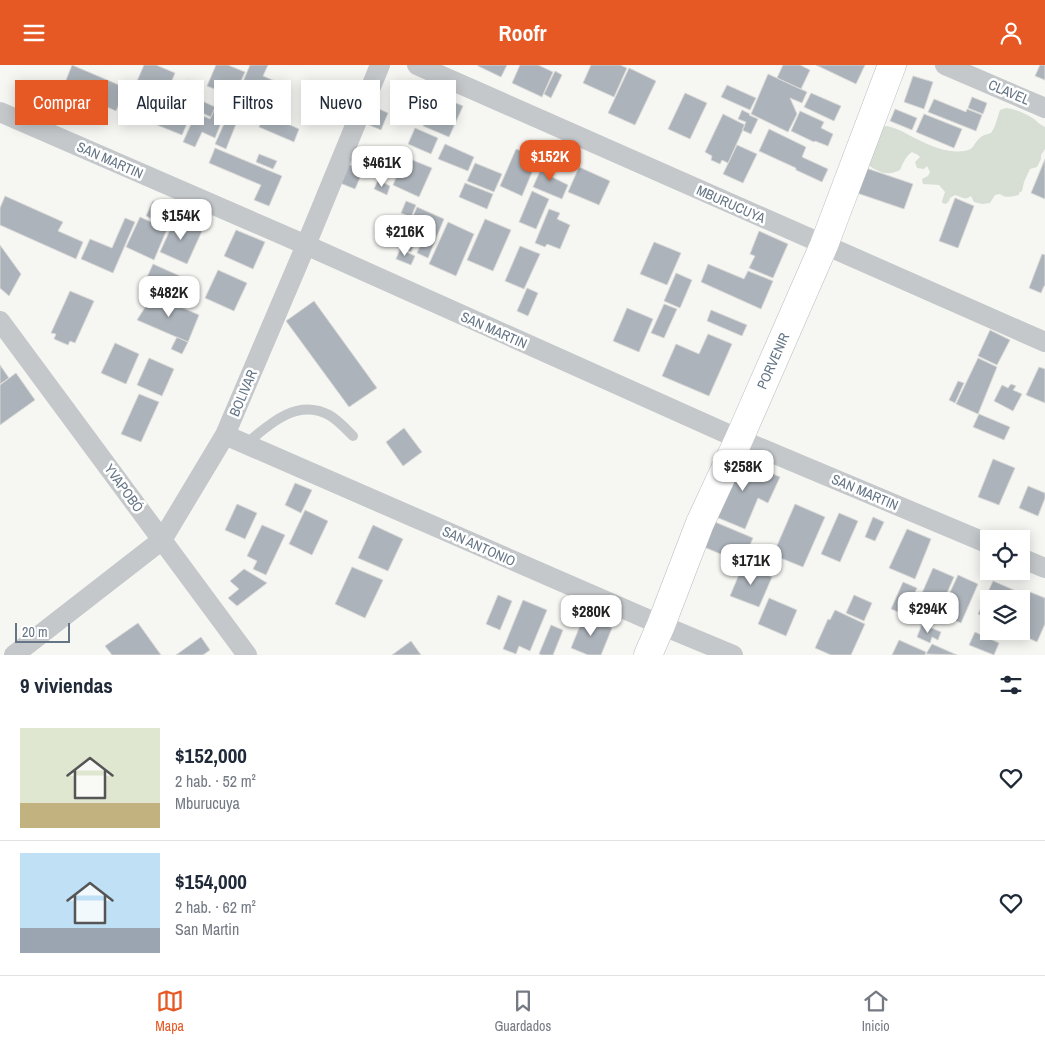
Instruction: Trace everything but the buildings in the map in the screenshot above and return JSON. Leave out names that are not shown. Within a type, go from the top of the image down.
[{"type":"street","name":"BOLIVAR","points":[[14,655],[162,540],[225,435],[380,65]]},
{"type":"street","name":"MBURUCUYA","points":[[417,65],[1045,342]]},
{"type":"street","name":"PORVENIR","points":[[648,655],[700,523],[824,245],[892,65]]},
{"type":"street","name":"CLAVEL","points":[[945,65],[1045,108]]},
{"type":"street","name":"SAN MARTIN","points":[[0,112],[306,245],[739,439],[980,540]]},
{"type":"street","name":"YVAPOBÓ","points":[[0,321],[247,655]]},
{"type":"street","name":"SAN ANTONIO","points":[[225,435],[733,655]]},
{"type":"street","points":[[1030,562],[1045,568]]},
{"type":"lane","points":[[246,444],[264,428],[291,412],[311,409],[330,415],[353,436]]},
{"type":"shaded area","points":[[1006,108],[1025,114],[1045,127],[1045,149],[1037,167],[1030,169],[1019,195],[1007,197],[1000,194],[995,195],[990,203],[982,204],[974,202],[971,196],[965,198],[955,195],[946,204],[942,203],[945,192],[939,185],[923,184],[922,179],[928,176],[930,172],[927,166],[924,169],[917,168],[915,162],[920,157],[912,152],[906,158],[900,170],[890,173],[881,172],[864,163],[880,126],[896,128],[924,143],[941,149],[964,151],[972,148],[982,136],[991,133],[1000,110]]}]
